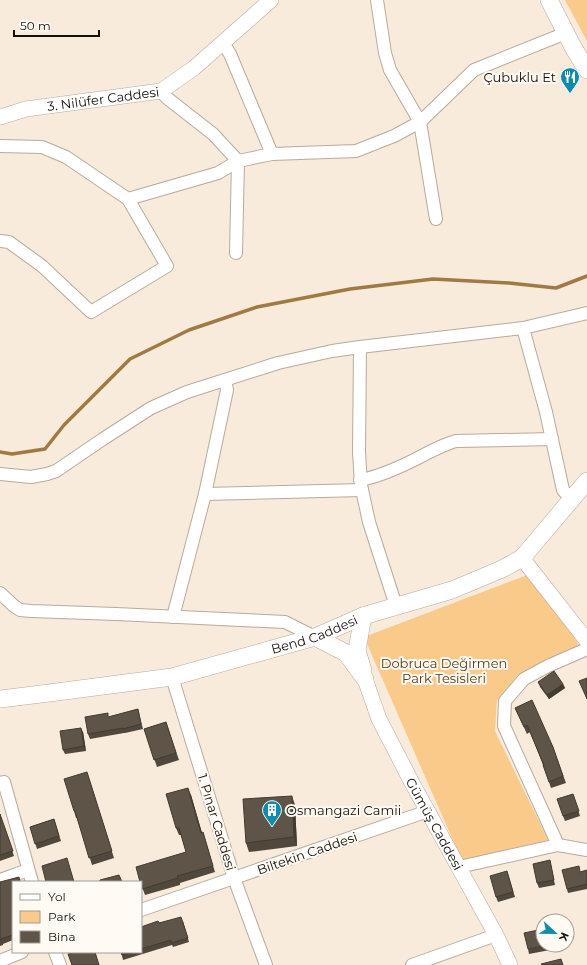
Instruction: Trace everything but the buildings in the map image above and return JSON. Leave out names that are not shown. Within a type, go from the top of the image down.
[{"type":"main road","points":[[549,0],[587,70]]},
{"type":"main road","name":"Bend Caddesi","points":[[0,699],[172,677],[315,637],[363,616],[452,590],[502,569],[522,558],[587,481]]},
{"type":"main road","points":[[363,616],[357,650],[365,679]]},
{"type":"main road","points":[[315,637],[346,653],[365,679]]},
{"type":"street","name":"3. Nilüfer Caddesi","points":[[0,117],[26,109],[161,91],[194,68],[271,0]]},
{"type":"street","points":[[377,0],[385,53],[390,70],[420,122],[436,219]]},
{"type":"street","points":[[128,199],[218,173],[238,161],[272,154],[356,151],[394,136],[420,122],[474,70],[566,33]]},
{"type":"street","points":[[223,43],[230,54],[272,154]]},
{"type":"street","points":[[161,91],[167,98],[213,134],[238,161],[236,253]]},
{"type":"street","points":[[0,146],[42,147],[66,157],[128,199],[167,266],[91,312],[42,266],[9,242],[0,241]]},
{"type":"street","points":[[0,474],[31,477],[56,471],[151,408],[187,392],[278,363],[332,351],[360,347],[524,328],[587,313]]},
{"type":"street","points":[[524,328],[552,439],[563,490],[571,499]]},
{"type":"street","points":[[360,347],[358,452],[361,485],[369,522],[396,606]]},
{"type":"street","points":[[173,617],[205,494],[227,390],[225,380]]},
{"type":"street","points":[[205,494],[361,485],[372,478],[451,442],[552,439]]},
{"type":"street","points":[[522,558],[587,641]]},
{"type":"street","points":[[0,593],[20,610],[285,622],[315,637]]},
{"type":"street","points":[[558,845],[504,726],[505,701],[524,679],[548,666],[587,649]]},
{"type":"street","name":"1. Pınar Caddesi","points":[[172,677],[234,878],[266,965]]},
{"type":"street","name":"Gümüş Caddesi","points":[[365,679],[380,719],[411,781],[496,935],[510,965]]},
{"type":"street","points":[[2,782],[32,881]]},
{"type":"street","name":"Biltekin Caddesi","points":[[142,910],[428,811]]},
{"type":"street","points":[[459,868],[558,845],[587,850]]},
{"type":"street","points":[[0,880],[28,870]]},
{"type":"street","points":[[412,965],[496,935]]},
{"type":"street","points":[[0,960],[19,953]]},
{"type":"street","points":[[55,953],[60,965]]},
{"type":"green space","points":[[565,0],[587,0],[587,41]]},
{"type":"green space","name":"Dobruca Değirmen Park Tesisleri","points":[[530,574],[579,645],[518,675],[497,700],[495,731],[548,840],[462,861],[364,637]]},
{"type":"waterway","points":[[0,452],[12,454],[45,449],[64,425],[130,359],[189,330],[257,307],[350,289],[433,279],[509,283],[556,288],[587,276]]},
{"type":"place","name":"Çubuklu Et","points":[[570,94]]},
{"type":"place","name":"Osmangazi Camii","points":[[272,827]]}]
